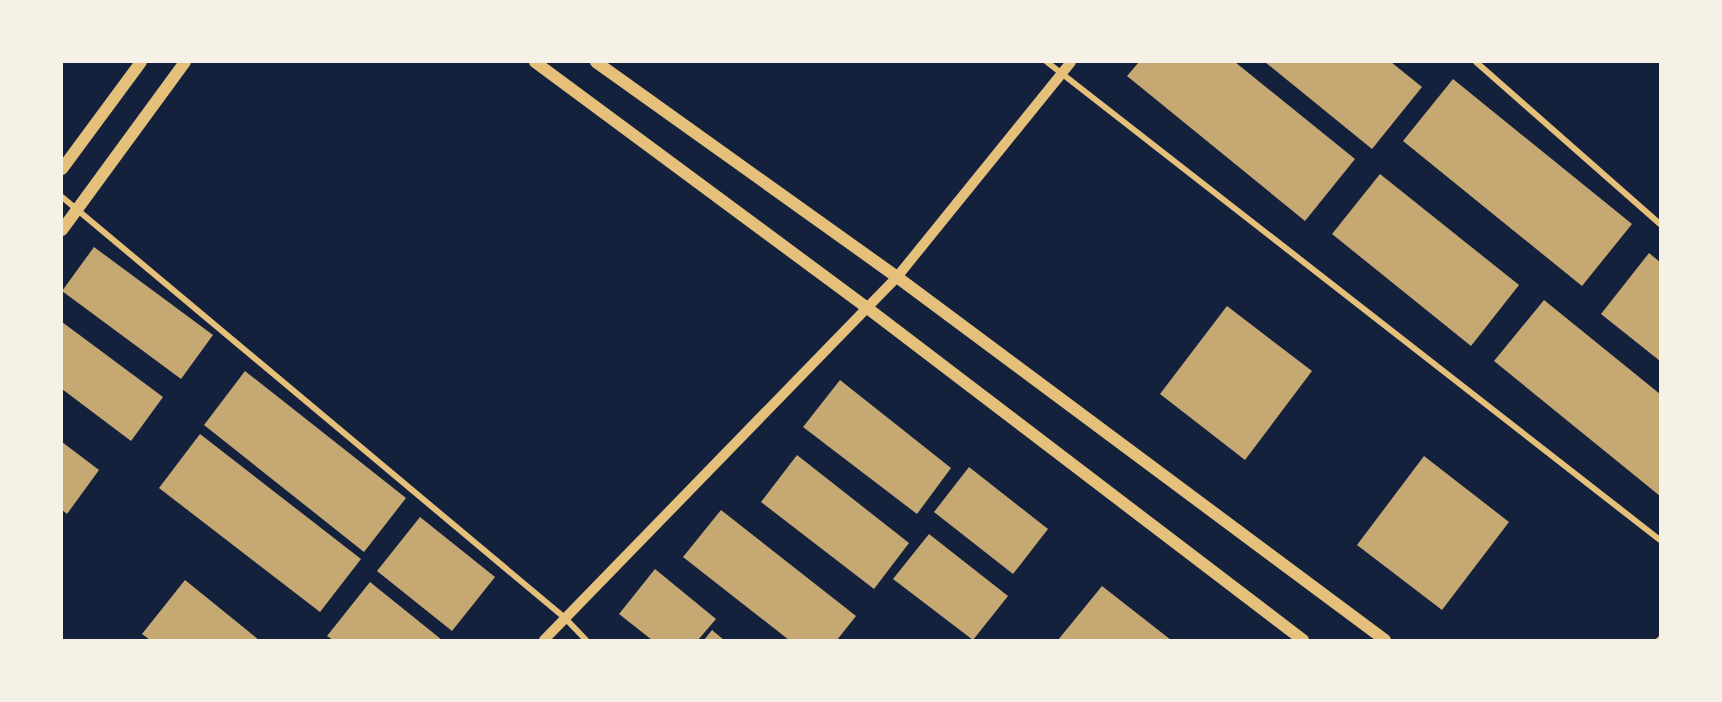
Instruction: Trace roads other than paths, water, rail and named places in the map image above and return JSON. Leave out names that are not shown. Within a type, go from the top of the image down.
[{"type":"main road","points":[[62,169],[141,62]]},
{"type":"main road","points":[[62,230],[186,62]]},
{"type":"main road","points":[[535,62],[866,307],[1303,640]]},
{"type":"main road","points":[[596,62],[897,277],[1385,640]]},
{"type":"street","points":[[1047,62],[1660,540]]},
{"type":"street","points":[[544,640],[897,277],[1071,62]]},
{"type":"street","points":[[1476,62],[1660,224]]},
{"type":"street","points":[[62,197],[565,618],[586,640]]}]
